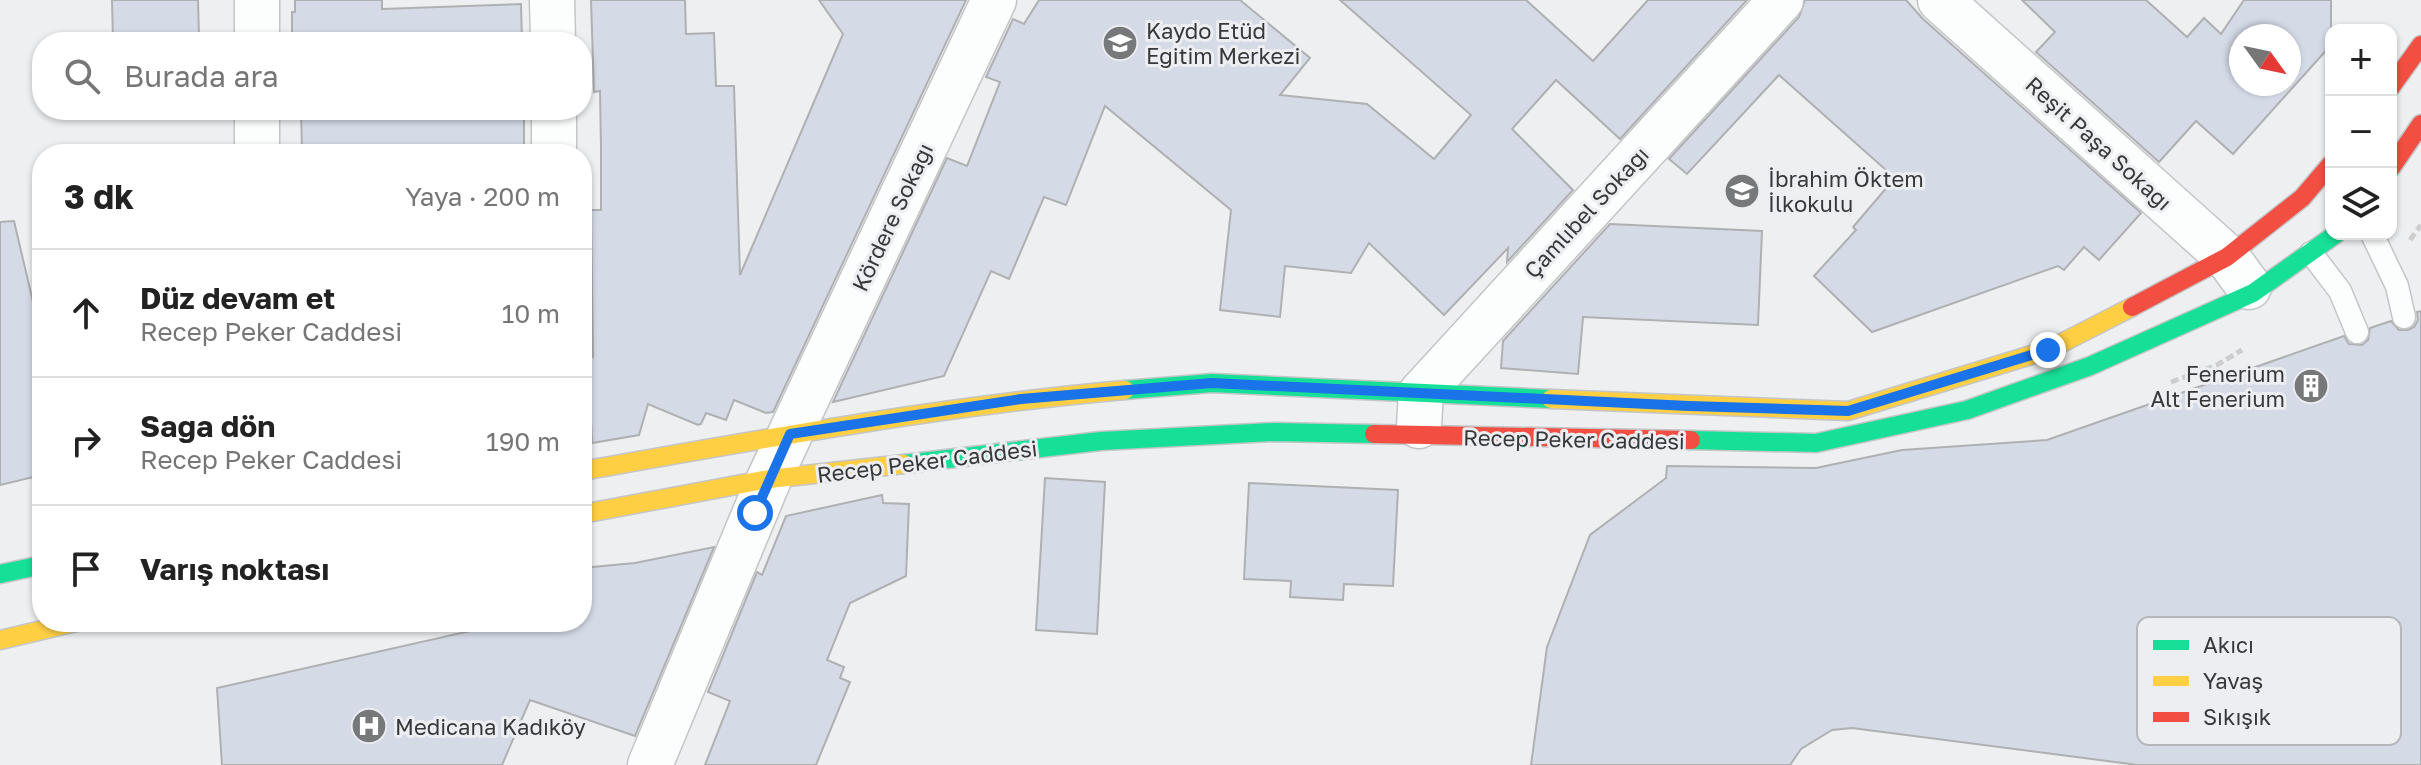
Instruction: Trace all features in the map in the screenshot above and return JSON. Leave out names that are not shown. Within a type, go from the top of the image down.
[{"type":"main road","points":[[2397,79],[2421,45]]},
{"type":"main road","points":[[2397,159],[2421,124]]},
{"type":"main road","name":"Recep Peker Caddesi","points":[[592,469],[790,434],[1021,399],[1212,383],[1848,411],[2048,350],[2227,257],[2302,198],[2328,168]]},
{"type":"main road","name":"Recep Peker Caddesi","points":[[592,512],[769,479],[1101,441],[1274,432],[1816,443],[1967,410],[2090,366],[2253,293],[2328,240]]},
{"type":"main road","points":[[0,574],[32,567]]},
{"type":"main road","points":[[0,640],[34,632]]},
{"type":"street","points":[[257,0],[257,32]]},
{"type":"street","points":[[552,0],[553,32]]},
{"type":"street","name":"Kördere Sokağı","points":[[790,434],[994,0]]},
{"type":"street","name":"Çamlıbel Sokağı","points":[[1421,393],[1781,0]]},
{"type":"street","name":"Reşit Paşa Sokağı","points":[[1940,0],[2227,257],[2253,293]]},
{"type":"street","points":[[257,120],[257,144]]},
{"type":"street","points":[[554,120],[554,144]]},
{"type":"street","points":[[1418,436],[1421,393]]},
{"type":"street","points":[[650,765],[790,434]]},
{"type":"lane","points":[[2375,240],[2397,286],[2404,317]]},
{"type":"lane","points":[[2311,253],[2340,291],[2357,332]]},
{"type":"building","points":[[112,0],[198,0],[199,32],[113,32]]},
{"type":"building","points":[[295,0],[382,0],[382,9],[521,4],[522,32],[292,32],[292,12],[295,12]]},
{"type":"building","points":[[591,0],[685,0],[686,34],[714,33],[716,86],[734,86],[740,275],[843,34],[819,0],[966,0],[773,412],[766,413],[734,400],[726,420],[706,413],[698,425],[648,404],[639,435],[592,443],[592,210],[601,210],[600,91],[594,92]]},
{"type":"building","points":[[1039,0],[1240,0],[1310,58],[1280,95],[1367,104],[1434,159],[1471,115],[1340,0],[1526,0],[1593,61],[1648,0],[1747,0],[1620,139],[1556,80],[1512,129],[1573,190],[1507,262],[1508,248],[1444,315],[1369,243],[1351,273],[1285,266],[1280,317],[1220,310],[1231,210],[1105,106],[1066,205],[1044,197],[1009,279],[991,271],[944,376],[833,402],[947,158],[967,166],[1000,82],[986,77],[1013,19],[1024,24]]},
{"type":"building","points":[[1805,0],[1906,0],[1923,19],[2141,213],[2099,260],[2084,247],[2064,270],[2058,266],[1872,332],[1814,276],[1856,230],[1853,227],[1895,178],[1779,75],[1687,174],[1669,159],[1799,17]]},
{"type":"building","points":[[2022,0],[2146,0],[2187,37],[2204,18],[2221,34],[2244,0],[2331,0],[2331,24],[2325,24],[2325,52],[2301,78],[2301,24],[2229,24],[2229,96],[2285,96],[2233,154],[2196,121],[2159,162],[2036,52],[2055,32]]},
{"type":"building","points":[[301,120],[524,120],[524,144],[302,144]]},
{"type":"building","points":[[14,221],[32,298],[32,477],[0,485],[0,222]]},
{"type":"building","points":[[1610,224],[1762,231],[1758,325],[1583,317],[1578,374],[1501,368],[1503,341]]},
{"type":"building","points":[[2421,311],[2421,765],[2138,765],[1852,728],[1832,730],[1801,749],[1790,765],[1531,765],[1547,647],[1590,535],[1666,478],[1667,466],[1816,468],[1902,450],[2047,440],[2344,336],[2349,344],[2362,345],[2368,340],[2370,328],[2391,321],[2399,330],[2408,330],[2418,320],[2417,312]]},
{"type":"building","points":[[1045,478],[1105,482],[1097,634],[1036,630]]},
{"type":"building","points":[[1249,483],[1398,490],[1393,586],[1344,584],[1343,600],[1290,597],[1291,581],[1244,579]]},
{"type":"building","points":[[882,495],[883,503],[909,504],[906,576],[850,603],[827,660],[844,667],[840,678],[850,682],[816,765],[705,765],[730,701],[708,692],[757,572],[762,575],[786,516]]},
{"type":"building","name":"Medicana Kadıköy","points":[[714,547],[635,736],[530,700],[502,765],[222,765],[217,688],[466,632],[592,632],[592,567],[635,563]]},
{"type":"traffic: fast","points":[[1691,440],[1816,443],[1967,410],[2090,366],[2253,293],[2328,240]]},
{"type":"traffic: fast","points":[[1125,390],[1212,383],[1551,399]]},
{"type":"traffic: fast","points":[[904,464],[1101,441],[1274,432],[1374,434]]},
{"type":"traffic: fast","points":[[0,574],[32,567]]},
{"type":"traffic: slow","points":[[1551,399],[1848,411],[2048,350],[2132,307]]},
{"type":"traffic: slow","points":[[592,469],[921,414],[1125,390]]},
{"type":"traffic: slow","points":[[592,512],[769,479],[904,464]]},
{"type":"traffic: slow","points":[[0,640],[34,632]]},
{"type":"traffic: jam","points":[[2397,79],[2421,45]]},
{"type":"traffic: jam","points":[[2397,159],[2421,124]]},
{"type":"traffic: jam","points":[[2132,307],[2227,257],[2302,198],[2328,168]]},
{"type":"traffic: jam","points":[[1374,434],[1691,440]]},
{"type":"place","name":"Kaydo Etüd Egitim Merkezi","points":[[1120,43]]},
{"type":"place","name":"İbrahim Öktem İlkokulu","points":[[1742,191]]},
{"type":"place","name":"Fenerium Alt Fenerium","points":[[2311,386]]},
{"type":"place","name":"Medicana Kadıköy","points":[[369,726]]},
{"type":"route","points":[[755,513],[790,434],[1021,399],[1212,383],[1848,411],[2048,350]]}]
